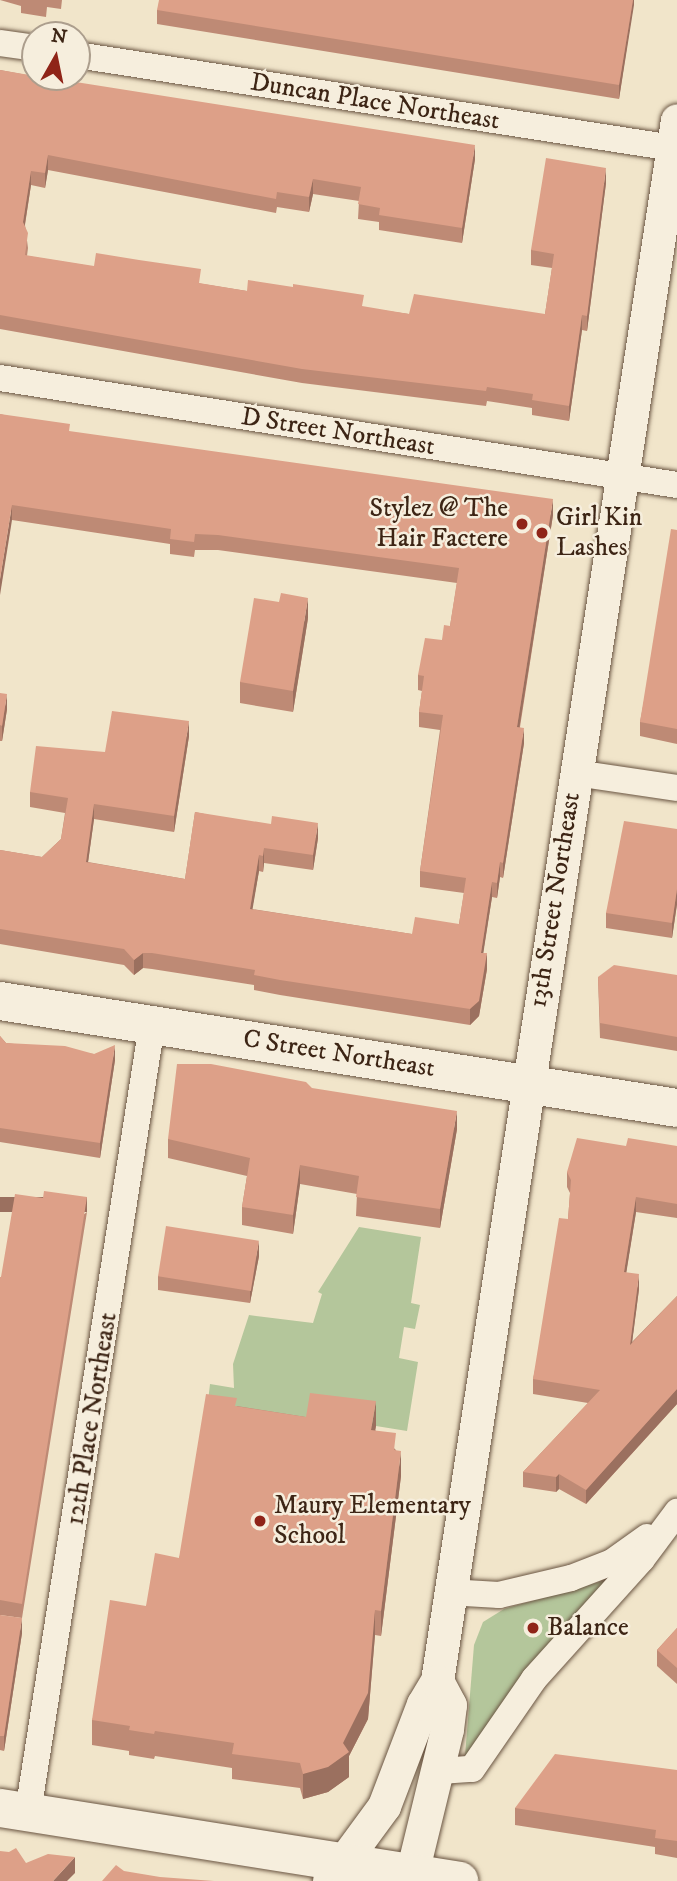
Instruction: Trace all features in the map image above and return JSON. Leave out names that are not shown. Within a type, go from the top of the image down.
[{"type":"main road","name":"C Street Northeast","points":[[0,1001],[677,1108]]},
{"type":"main road","points":[[14,1810],[337,1871],[458,1881]]},
{"type":"street","points":[[0,43],[21,46]]},
{"type":"street","name":"Duncan Place Northeast","points":[[91,57],[675,134]]},
{"type":"street","name":"13th Street Northeast","points":[[337,1871],[384,1806],[423,1704],[437,1681],[448,1592],[526,1084],[675,134]]},
{"type":"street","name":"D Street Northeast","points":[[0,378],[677,485]]},
{"type":"street","points":[[576,773],[677,788]]},
{"type":"street","name":"12th Place Northeast","points":[[14,1810],[152,1025]]},
{"type":"street","points":[[448,1592],[499,1595],[594,1571],[625,1554],[676,1513]]},
{"type":"street","points":[[440,1771],[472,1769],[534,1679],[642,1559],[676,1513]]},
{"type":"street","name":"13th Street Northeast","points":[[411,1877],[440,1771],[450,1706],[437,1681]]},
{"type":"green space","points":[[359,1227],[421,1237],[411,1303],[420,1305],[415,1329],[404,1327],[399,1358],[418,1362],[407,1431],[345,1421],[206,1419],[210,1384],[234,1388],[233,1364],[249,1315],[313,1323],[322,1294],[318,1292]]},
{"type":"green space","points":[[603,1581],[606,1583],[465,1756],[474,1645],[483,1622],[504,1609]]},
{"type":"building","points":[[159,0],[633,0],[619,85],[157,10]]},
{"type":"building","points":[[0,70],[21,74],[21,91],[91,91],[91,84],[475,145],[462,228],[379,215],[380,208],[358,204],[361,187],[313,179],[309,197],[277,192],[276,199],[48,155],[45,173],[31,171],[23,222],[28,233],[25,255],[94,266],[96,253],[201,269],[199,283],[247,291],[248,280],[364,295],[362,306],[409,314],[414,294],[545,314],[554,254],[531,250],[546,158],[606,168],[587,316],[582,315],[569,406],[532,400],[533,394],[302,369],[0,315]]},
{"type":"building","points":[[0,414],[70,424],[69,431],[553,499],[517,727],[524,728],[503,863],[500,862],[497,883],[492,882],[481,953],[487,953],[479,1001],[470,1009],[280,980],[254,975],[255,970],[152,953],[143,953],[134,960],[124,949],[0,929],[0,850],[42,857],[61,839],[68,798],[30,792],[36,746],[105,752],[112,711],[189,721],[174,816],[94,804],[86,862],[185,879],[195,812],[271,824],[272,816],[318,823],[313,855],[264,848],[263,856],[259,855],[250,909],[412,934],[415,917],[459,924],[466,878],[420,871],[443,715],[419,712],[424,676],[418,675],[425,638],[442,640],[444,625],[450,626],[459,568],[218,535],[195,534],[194,542],[170,539],[171,529],[12,505],[0,579]]},
{"type":"building","points":[[671,529],[677,530],[677,729],[640,722]]},
{"type":"building","points":[[281,593],[308,598],[293,691],[240,682],[254,598],[279,602]]},
{"type":"building","points":[[0,693],[7,694],[2,726],[0,725]]},
{"type":"building","points":[[624,821],[677,829],[677,889],[672,923],[606,913]]},
{"type":"building","points":[[614,965],[677,975],[677,1037],[600,1023],[598,977]]},
{"type":"building","points":[[0,1036],[6,1043],[65,1046],[94,1054],[115,1045],[100,1143],[0,1128]]},
{"type":"building","points":[[177,1064],[211,1064],[306,1082],[312,1088],[457,1111],[440,1209],[356,1197],[359,1176],[300,1165],[293,1215],[242,1207],[250,1158],[168,1139]]},
{"type":"building","points":[[577,1138],[626,1146],[628,1138],[677,1146],[677,1204],[636,1197],[624,1272],[639,1274],[630,1345],[677,1296],[677,1389],[586,1490],[559,1474],[556,1477],[523,1472],[600,1390],[533,1379],[559,1218],[568,1219],[571,1180],[567,1172]]},
{"type":"building","points":[[44,1191],[87,1197],[22,1604],[0,1600],[0,1277],[15,1194],[43,1198]]},
{"type":"building","points":[[166,1226],[259,1241],[251,1291],[158,1276]]},
{"type":"building","points":[[310,1393],[376,1401],[371,1430],[396,1433],[394,1450],[401,1451],[381,1611],[375,1610],[368,1693],[343,1743],[349,1752],[328,1767],[303,1774],[300,1763],[232,1754],[234,1743],[155,1731],[154,1734],[129,1730],[130,1726],[92,1720],[110,1600],[146,1606],[155,1553],[179,1558],[206,1394],[237,1398],[235,1406],[306,1417]]},
{"type":"building","points":[[0,1615],[22,1618],[4,1736],[0,1736]]},
{"type":"building","points":[[677,1628],[677,1668],[657,1650]]},
{"type":"building","points":[[555,1754],[677,1770],[677,1841],[655,1838],[656,1830],[515,1808]]},
{"type":"building","points":[[16,1848],[26,1863],[48,1854],[75,1857],[53,1881],[0,1881],[0,1851],[9,1852]]},
{"type":"building","points":[[116,1865],[124,1871],[160,1877],[214,1881],[102,1881]]},
{"type":"place","name":"Stylez @ The Hair Factere","points":[[522,524]]},
{"type":"place","name":"Girl Kin Lashes","points":[[542,533]]},
{"type":"place","name":"Maury Elementary School","points":[[260,1521]]},
{"type":"place","name":"Balance","points":[[533,1628]]}]
